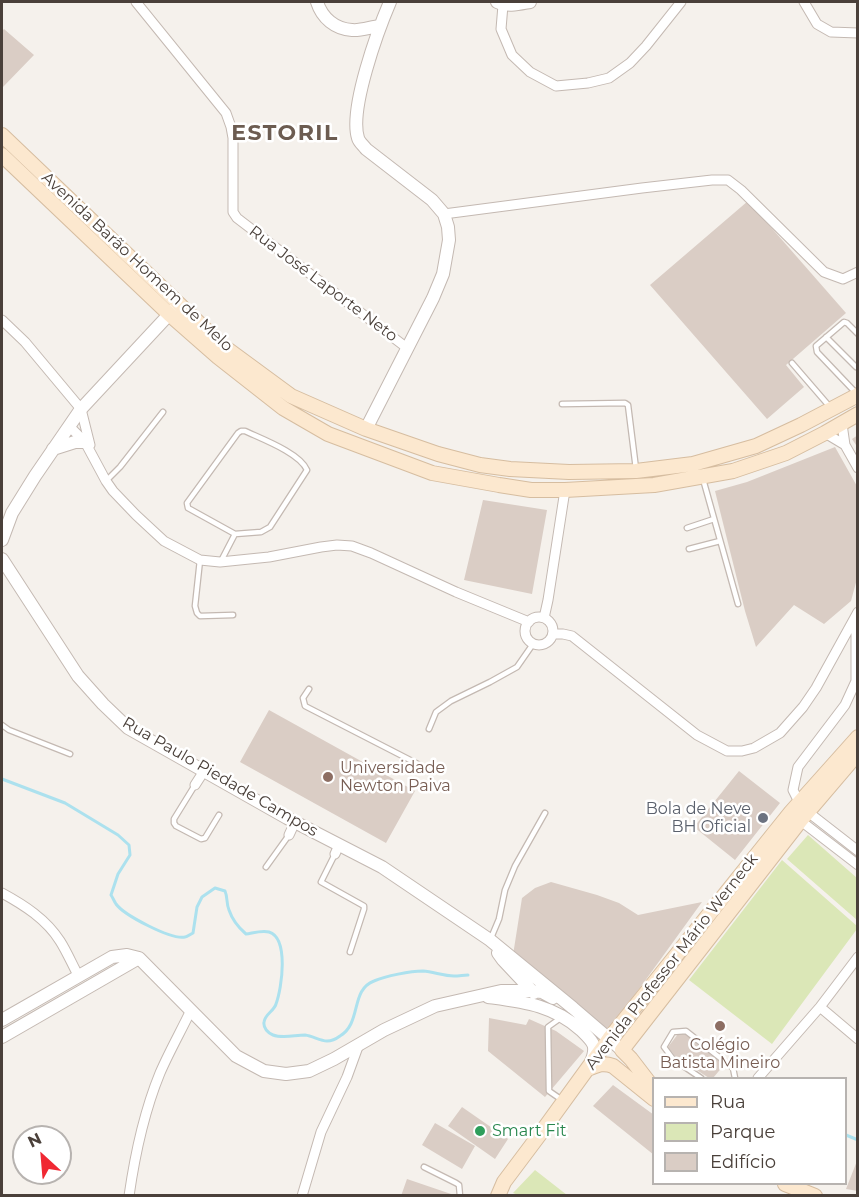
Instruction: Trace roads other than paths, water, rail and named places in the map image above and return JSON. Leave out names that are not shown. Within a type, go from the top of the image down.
[{"type":"main road","name":"Avenida Barão Homem de Melo","points":[[2,135],[219,357],[283,408],[328,434],[432,473],[531,490],[654,485],[732,471],[786,453],[858,414]]},
{"type":"main road","name":"Avenida Barão Homem de Melo","points":[[2,155],[174,309],[291,396],[366,429],[438,454],[480,465],[538,471],[636,471],[693,464],[756,446],[858,395]]},
{"type":"main road","points":[[835,407],[842,424]]},
{"type":"main road","points":[[801,425],[825,433]]},
{"type":"main road","points":[[328,434],[346,439],[366,429]]},
{"type":"main road","points":[[565,490],[594,471]]},
{"type":"main road","name":"Avenida Professor Mário Werneck","points":[[622,1050],[858,737]]},
{"type":"main road","name":"Avenida Professor Mário Werneck","points":[[498,1196],[504,1182],[609,1039],[800,812],[858,753]]},
{"type":"main road","points":[[622,1050],[652,1086]]},
{"type":"main road","points":[[588,1069],[601,1064],[613,1066],[652,1097]]},
{"type":"main road","points":[[788,1185],[815,1196]]},
{"type":"street","name":"Rua José Laporte Neto","points":[[135,2],[226,113],[233,138],[234,212],[237,218],[408,348]]},
{"type":"street","points":[[317,2],[327,20],[339,27],[358,33],[374,47]]},
{"type":"street","points":[[366,429],[433,298],[443,274],[449,240],[444,214],[432,200],[366,149],[358,140],[357,105],[380,26],[390,2]]},
{"type":"street","points":[[530,2],[514,5],[500,3],[501,29],[512,55],[530,72],[556,87],[609,78],[630,63],[681,2]]},
{"type":"street","points":[[804,2],[817,24],[831,32],[858,33]]},
{"type":"street","points":[[353,31],[380,26]]},
{"type":"street","points":[[444,214],[642,188],[728,180],[824,272],[843,279],[858,272]]},
{"type":"street","points":[[2,540],[7,516],[81,408],[174,309]]},
{"type":"street","points":[[2,320],[25,342],[81,408],[88,447]]},
{"type":"street","points":[[842,424],[845,445],[858,468]]},
{"type":"street","points":[[69,426],[88,447],[113,491],[136,515],[164,541],[200,560],[220,562],[269,557],[337,545],[352,546],[529,622]]},
{"type":"street","points":[[825,433],[845,445]]},
{"type":"street","points":[[53,449],[75,442],[88,447]]},
{"type":"street","points":[[543,618],[548,600],[565,490]]},
{"type":"street","name":"Rua Paulo Piedade Campos","points":[[2,559],[78,676],[128,728],[295,822],[337,850],[381,867],[490,940],[622,1050]]},
{"type":"street","points":[[553,634],[572,636],[697,735],[728,751],[742,752],[780,733],[803,708],[857,614]]},
{"type":"street","points":[[857,614],[856,681],[845,705],[798,767],[793,790],[800,812],[858,865]]},
{"type":"street","points":[[543,618],[551,625],[553,634],[546,644],[533,644],[529,641],[526,632],[529,622],[543,618]]},
{"type":"street","points":[[195,785],[204,771]]},
{"type":"street","points":[[800,812],[858,851]]},
{"type":"street","points":[[289,835],[295,822]]},
{"type":"street","points":[[2,893],[24,905],[46,923],[59,940],[78,975]]},
{"type":"street","name":"Rua Paulo Piedade Campos","points":[[490,940],[503,960],[531,991],[557,1014]]},
{"type":"street","points":[[2,1020],[112,957],[127,955],[139,958],[236,1056],[264,1071],[286,1074],[309,1071],[384,1030],[435,1006],[478,996],[501,991],[542,992],[573,1008]]},
{"type":"street","points":[[759,1077],[820,1007],[858,957]]},
{"type":"street","points":[[2,1037],[139,958]]},
{"type":"street","points":[[501,991],[509,976],[503,960]]},
{"type":"street","points":[[478,996],[524,1002],[557,1014],[574,1024],[593,1041],[595,1053],[588,1069]]},
{"type":"street","points":[[820,1007],[858,1039]]},
{"type":"street","points":[[129,1196],[143,1124],[160,1074],[191,1010]]},
{"type":"street","points":[[302,1196],[321,1132],[347,1077],[359,1044]]},
{"type":"street","points":[[334,1059],[344,1064],[347,1077]]},
{"type":"lane","points":[[858,334],[844,322],[816,346],[817,352],[858,395]]},
{"type":"lane","points":[[826,337],[856,367]]},
{"type":"lane","points":[[792,363],[835,407]]},
{"type":"lane","points":[[562,404],[625,402],[628,405],[636,471]]},
{"type":"lane","points":[[106,481],[120,467],[163,412]]},
{"type":"lane","points":[[245,431],[282,448],[304,464],[307,470],[270,527],[261,532],[235,534],[188,508],[187,503],[238,433],[245,431]]},
{"type":"lane","points":[[702,477],[738,604]]},
{"type":"lane","points":[[687,528],[714,519]]},
{"type":"lane","points":[[220,562],[235,534]]},
{"type":"lane","points":[[690,549],[720,541]]},
{"type":"lane","points":[[200,560],[195,606],[197,613],[206,617],[233,615]]},
{"type":"lane","points":[[429,729],[436,712],[451,701],[517,667],[533,644]]},
{"type":"lane","points":[[309,689],[303,698],[305,706],[418,764]]},
{"type":"lane","points":[[2,726],[70,754]]},
{"type":"lane","points":[[195,785],[174,819],[176,826],[201,839],[205,838],[219,815]]},
{"type":"lane","points":[[490,940],[499,919],[505,890],[544,813]]},
{"type":"lane","points":[[266,867],[289,835]]},
{"type":"lane","points":[[337,850],[321,882],[364,906],[350,952]]},
{"type":"lane","points":[[557,1014],[548,1027],[549,1092],[564,1102]]},
{"type":"lane","points":[[700,1077],[673,1059],[664,1047],[673,1032],[686,1031],[734,1068],[735,1077]]},
{"type":"lane","points":[[424,1167],[459,1185],[460,1196]]},
{"type":"waterway","points":[[2,779],[65,803],[118,835],[129,845],[130,855],[118,874],[111,895],[121,909],[138,920],[169,935],[187,937],[193,933],[197,907],[202,897],[215,888],[225,891],[230,913],[246,934],[266,931],[275,936],[282,953],[282,976],[276,1004],[266,1017],[264,1024],[266,1030],[273,1035],[285,1037],[305,1035],[324,1041],[332,1040],[347,1030],[358,999],[367,985],[374,981],[418,971],[450,976],[468,975]]},
{"type":"waterway","points":[[847,1135],[858,1140]]},
{"type":"place","name":"Universidade Newton Paiva","points":[[328,777]]},
{"type":"place","name":"Bola de Neve BH Oficial","points":[[763,818]]},
{"type":"place","name":"Colégio Batista Mineiro","points":[[720,1026]]},
{"type":"place","name":"Smart Fit","points":[[480,1131]]},
{"type":"district","name":"ESTORIL","points":[[285,134]]}]
